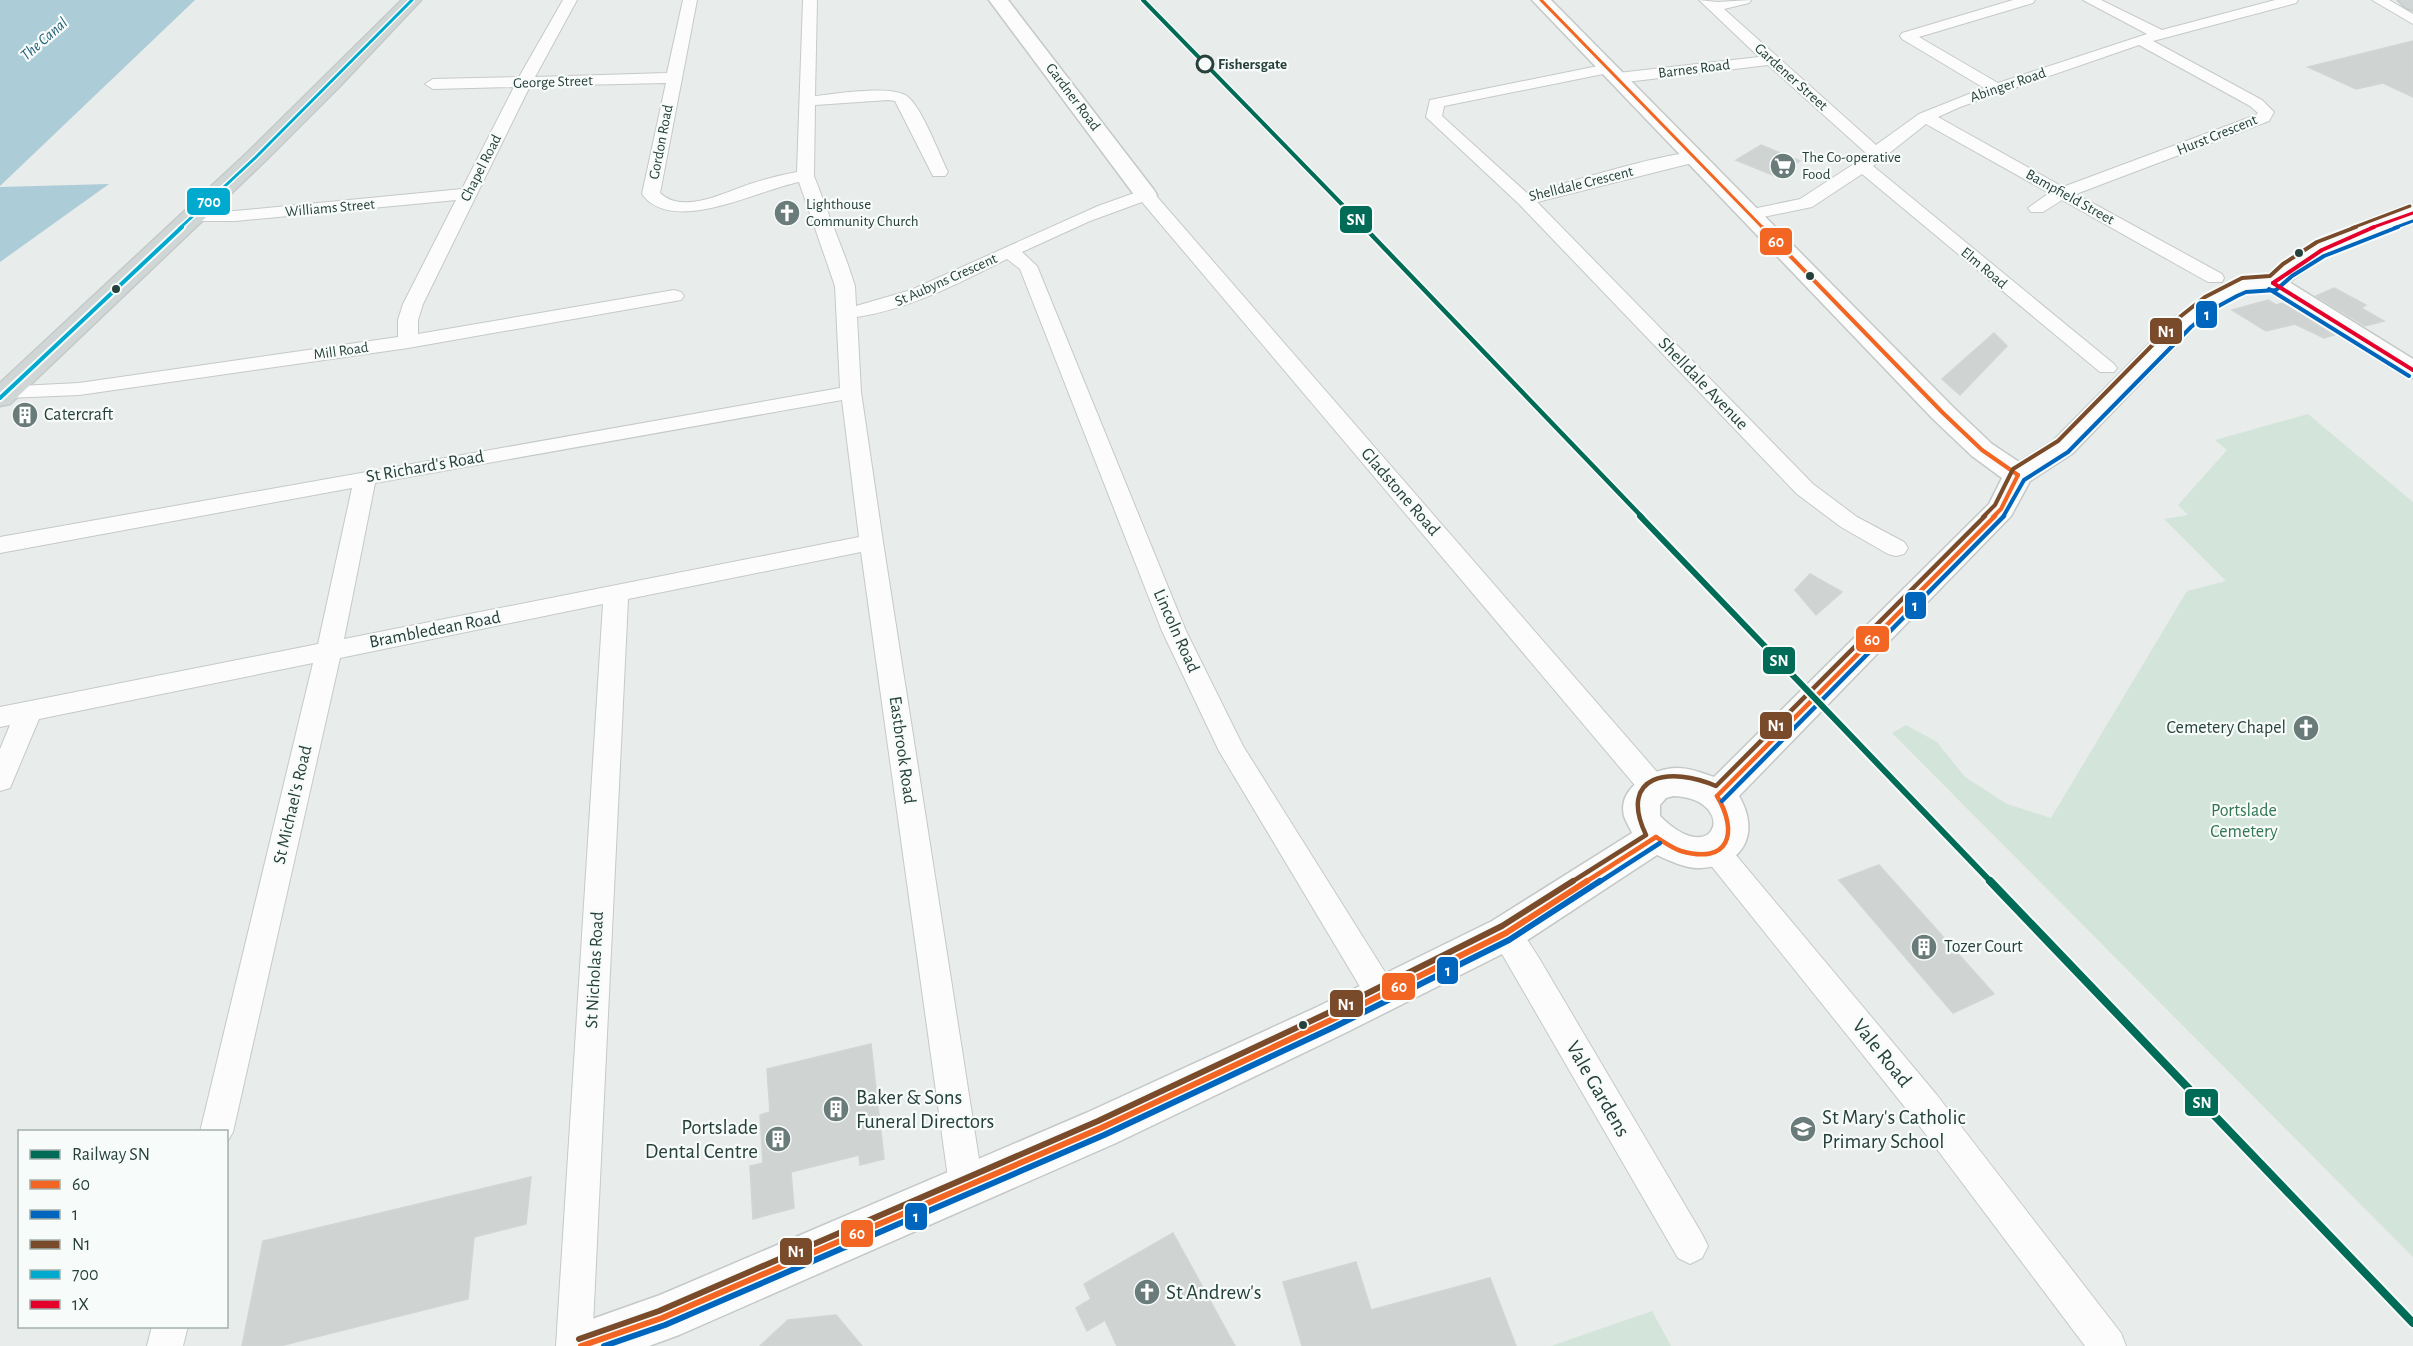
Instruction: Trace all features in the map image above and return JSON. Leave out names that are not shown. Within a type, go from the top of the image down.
[{"type":"main road","points":[[3,394],[333,82],[412,0]]},
{"type":"main road","name":"Gardner Road","points":[[998,0],[1146,195]]},
{"type":"main road","points":[[2407,0],[2413,4]]},
{"type":"main road","points":[[1543,2],[1950,421],[1982,450],[2018,475]]},
{"type":"main road","points":[[2273,283],[2287,269],[2322,247],[2413,213]]},
{"type":"main road","points":[[1718,796],[2001,509],[2018,475],[2063,447],[2178,329],[2209,303],[2244,285],[2273,283],[2413,370]]},
{"type":"main road","points":[[1672,782],[1688,782],[1703,787],[1718,796],[1732,818],[1733,830],[1726,843],[1715,850],[1700,853],[1684,852],[1656,837],[1642,813],[1644,801],[1654,788],[1672,782]]},
{"type":"main road","points":[[581,1346],[660,1332],[966,1185],[1101,1128],[1382,995],[1506,933],[1656,837]]},
{"type":"street","name":"Chapel Road","points":[[408,342],[408,320],[413,304],[524,83],[570,0]]},
{"type":"street","name":"Gordon Road","points":[[690,0],[651,194],[654,199],[674,207],[694,206],[805,176]]},
{"type":"street","points":[[810,0],[805,176],[838,262],[845,286],[846,313]]},
{"type":"street","points":[[1710,4],[1744,0]]},
{"type":"street","points":[[1995,88],[1907,36],[2028,0]]},
{"type":"street","points":[[2090,0],[2159,34]]},
{"type":"street","name":"Abinger Road","points":[[1749,215],[1806,203],[1863,166],[1877,152],[1925,117],[1995,88],[2159,34],[2291,0]]},
{"type":"street","points":[[2379,0],[2413,20]]},
{"type":"street","name":"Gardener Street","points":[[1710,4],[1866,146],[1877,152]]},
{"type":"street","name":"Hurst Crescent","points":[[2062,193],[2263,117],[2266,112],[2256,104],[2140,40]]},
{"type":"street","name":"Barnes Road","points":[[1613,73],[1771,60]]},
{"type":"street","name":"Shelldale Crescent","points":[[1613,73],[1577,73],[1436,103],[1434,117],[1525,200],[1694,157]]},
{"type":"street","name":"George Street","points":[[434,84],[673,78]]},
{"type":"street","points":[[808,101],[888,95],[902,98],[939,172]]},
{"type":"street","name":"Bampfield Street","points":[[1925,117],[2215,278]]},
{"type":"street","name":"Elm Road","points":[[1863,166],[2107,368]]},
{"type":"street","points":[[2037,208],[2062,193]]},
{"type":"street","name":"Williams Street","points":[[190,216],[235,216],[469,194]]},
{"type":"street","name":"St Aubyns Crescent","points":[[846,313],[890,305],[920,295],[1073,222],[1146,195]]},
{"type":"street","name":"Gladstone Road","points":[[1146,195],[1654,788]]},
{"type":"street","name":"Shelldale Avenue","points":[[1525,200],[1805,489],[1849,522],[1896,548]]},
{"type":"street","points":[[1960,247],[1981,239]]},
{"type":"street","name":"Lincoln Road","points":[[1009,252],[1028,266],[1174,631],[1232,751],[1382,995]]},
{"type":"street","name":"Mill Road","points":[[3,394],[79,388],[408,342],[674,297]]},
{"type":"street","name":"Eastbrook Road","points":[[846,313],[851,393],[871,542],[966,1185]]},
{"type":"street","name":"St Richard's Road","points":[[0,545],[851,393]]},
{"type":"street","name":"St Michael's Road","points":[[216,1130],[329,650],[365,478]]},
{"type":"street","name":"Brambledean Road","points":[[0,717],[871,542]]},
{"type":"street","name":"St Nicholas Road","points":[[574,1346],[616,594]]},
{"type":"street","points":[[0,780],[29,712]]},
{"type":"street","name":"Vale Road","points":[[1715,850],[1924,1105],[2108,1346]]},
{"type":"street","name":"Vale Gardens","points":[[1506,933],[1690,1246]]},
{"type":"street","points":[[165,1346],[170,1328]]},
{"type":"green space","name":"Portslade Cemetery","points":[[2308,414],[2413,502],[2413,1257],[1892,733],[1906,725],[1937,742],[1965,777],[2007,804],[2051,818],[2187,591],[2226,581],[2164,519],[2188,515],[2178,505],[2227,450],[2215,440]]},
{"type":"green space","points":[[1652,1311],[1671,1346],[1551,1346]]},
{"type":"water","name":"The Canal","points":[[0,0],[195,0],[0,186]]},
{"type":"water","points":[[109,184],[0,262],[0,187]]},
{"type":"building","points":[[2413,41],[2413,97],[2383,83],[2356,89],[2308,67]]},
{"type":"building","points":[[1761,145],[1800,161],[1775,176],[1736,160]]},
{"type":"building","points":[[2334,288],[2366,305],[2361,308],[2384,321],[2365,326],[2316,296]]},
{"type":"building","points":[[2268,300],[2276,305],[2282,303],[2334,335],[2324,338],[2295,324],[2266,331],[2232,310]]},
{"type":"building","points":[[1994,333],[2007,346],[1960,395],[1942,379]]},
{"type":"building","points":[[1810,574],[1842,592],[1816,615],[1795,590]]},
{"type":"building","name":"Tozer Court","points":[[1879,865],[1994,994],[1953,1013],[1839,880]]},
{"type":"building","name":"Baker & Sons Funeral Directors","points":[[871,1044],[884,1159],[860,1165],[859,1155],[791,1172],[794,1208],[753,1219],[750,1166],[763,1163],[760,1115],[770,1112],[767,1069]]},
{"type":"building","points":[[531,1177],[526,1224],[474,1237],[468,1299],[280,1346],[242,1346],[263,1241]]},
{"type":"building","name":"St Andrew's","points":[[1173,1233],[1235,1346],[1117,1346],[1105,1320],[1087,1331],[1076,1308],[1091,1299],[1084,1284]]},
{"type":"building","points":[[1356,1262],[1371,1310],[1490,1278],[1516,1346],[1302,1346],[1283,1282]]},
{"type":"building","points":[[836,1315],[862,1346],[760,1346],[788,1320]]},
{"type":"rail line","name":"SN","points":[[1143,0],[1384,248],[2413,1323]]},
{"type":"transit line","name":"700","points":[[0,398],[256,157],[412,0]]},
{"type":"transit line","name":"60","points":[[1541,0],[1943,413],[1982,450],[2018,475]]},
{"type":"transit line","name":"N1","points":[[579,1339],[659,1311],[1098,1121],[1328,1013],[1502,926],[1646,835],[1637,817],[1636,801],[1641,789],[1652,781],[1666,776],[1682,775],[1699,778],[1716,786],[1995,505],[2013,469],[2058,441],[2181,316],[2205,297],[2242,278],[2270,276],[2283,264],[2317,242],[2410,206]]},
{"type":"transit line","name":"1X","points":[[2273,283],[2305,259],[2339,241],[2413,213]]},
{"type":"transit line","name":"1","points":[[1722,801],[2006,514],[2024,480],[2068,452],[2191,327],[2213,309],[2237,296],[2246,292],[2276,290],[2292,276],[2324,256],[2413,221]]},
{"type":"transit line","name":"1X","points":[[2273,283],[2413,370]]},
{"type":"transit line","name":"1","points":[[2269,289],[2409,376]]},
{"type":"transit line","name":"60","points":[[1717,796],[2001,509],[2018,475]]},
{"type":"transit line","name":"60","points":[[1656,837],[1681,851],[1697,854],[1719,849],[1726,843],[1729,822],[1717,796]]},
{"type":"transit line","name":"60","points":[[581,1346],[662,1318],[1101,1128],[1331,1020],[1506,933],[1656,837]]},
{"type":"transit line","name":"1","points":[[604,1346],[665,1325],[1104,1135],[1334,1027],[1509,940],[1660,843]]},
{"type":"place","name":"Fishersgate","points":[[1205,64]]},
{"type":"place","name":"The Co-operative Food","points":[[1783,166]]},
{"type":"place","name":"Lighthouse Community Church","points":[[787,213]]},
{"type":"place","name":"Catercraft","points":[[25,415]]},
{"type":"place","name":"Cemetery Chapel","points":[[2306,728]]},
{"type":"place","name":"Tozer Court","points":[[1924,947]]},
{"type":"place","name":"Baker & Sons Funeral Directors","points":[[836,1109]]},
{"type":"place","name":"St Mary's Catholic Primary School","points":[[1803,1129]]},
{"type":"place","name":"Portslade Dental Centre","points":[[778,1139]]},
{"type":"place","name":"St Andrew's","points":[[1147,1292]]}]
